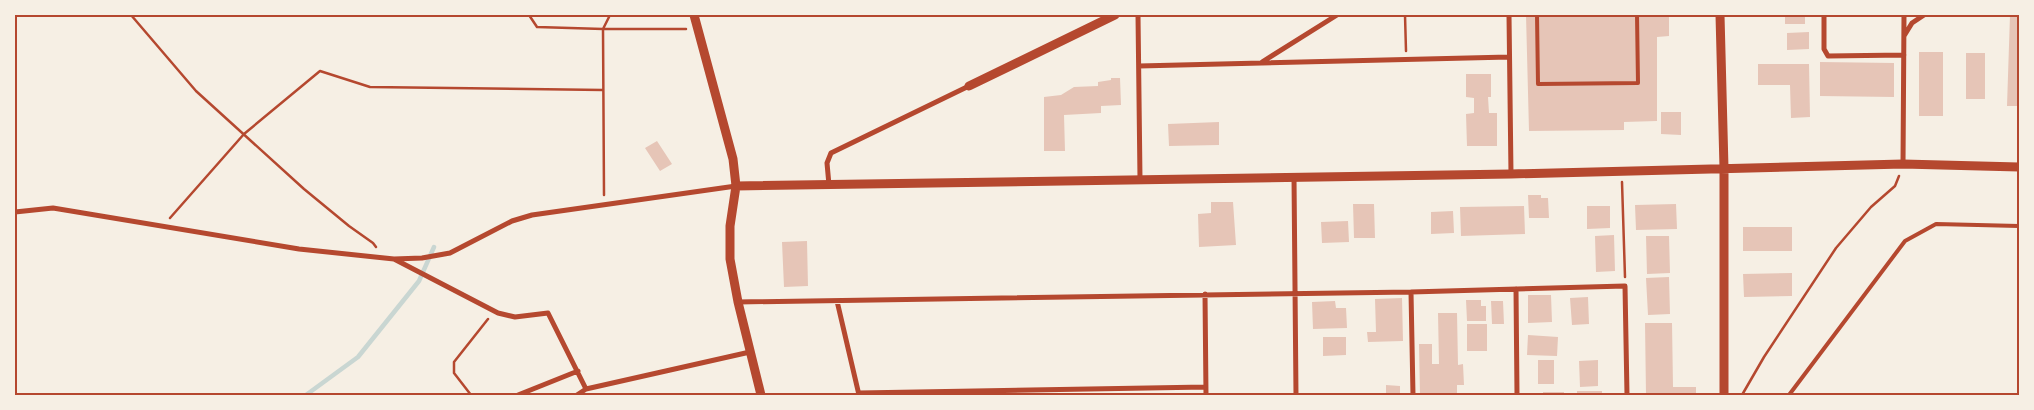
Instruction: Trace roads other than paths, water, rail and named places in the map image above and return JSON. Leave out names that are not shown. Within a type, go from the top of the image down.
[{"type":"street","points":[[694,15],[733,159],[736,186],[730,226],[730,259],[738,302],[761,395]]},
{"type":"street","points":[[829,185],[827,163],[830,153],[1115,15]]},
{"type":"street","points":[[1138,15],[1140,179]]},
{"type":"street","points":[[1261,63],[1338,15]]},
{"type":"street","points":[[1509,15],[1511,174]]},
{"type":"street","points":[[1720,15],[1724,168],[1724,395]]},
{"type":"street","points":[[1824,15],[1824,49],[1828,56],[1904,55]]},
{"type":"street","points":[[1903,164],[1904,15]]},
{"type":"street","points":[[1904,37],[1912,23],[1924,15]]},
{"type":"street","points":[[1139,66],[1509,57]]},
{"type":"street","points":[[15,212],[53,208],[298,249],[394,259],[422,258],[450,253],[512,221],[532,215],[736,186],[1511,174],[1903,164],[2019,168]]},
{"type":"street","points":[[1294,177],[1296,395]]},
{"type":"street","points":[[394,259],[494,311],[515,317],[548,314],[586,389]]},
{"type":"street","points":[[738,302],[1410,292],[1625,286],[1627,395]]},
{"type":"street","points":[[1516,289],[1517,395]]},
{"type":"street","points":[[1410,292],[1413,395]]},
{"type":"street","points":[[1205,294],[1206,395]]},
{"type":"street","points":[[837,301],[859,394],[1206,387]]},
{"type":"street","points":[[577,395],[586,389],[750,352]]},
{"type":"street","points":[[518,395],[578,371]]},
{"type":"lane","points":[[1537,15],[1538,84],[1638,83],[1637,15]]},
{"type":"lane","points":[[1789,395],[1906,241],[1936,224],[2019,226]]},
{"type":"waterway","points":[[306,395],[358,357],[419,281],[434,247]]}]
